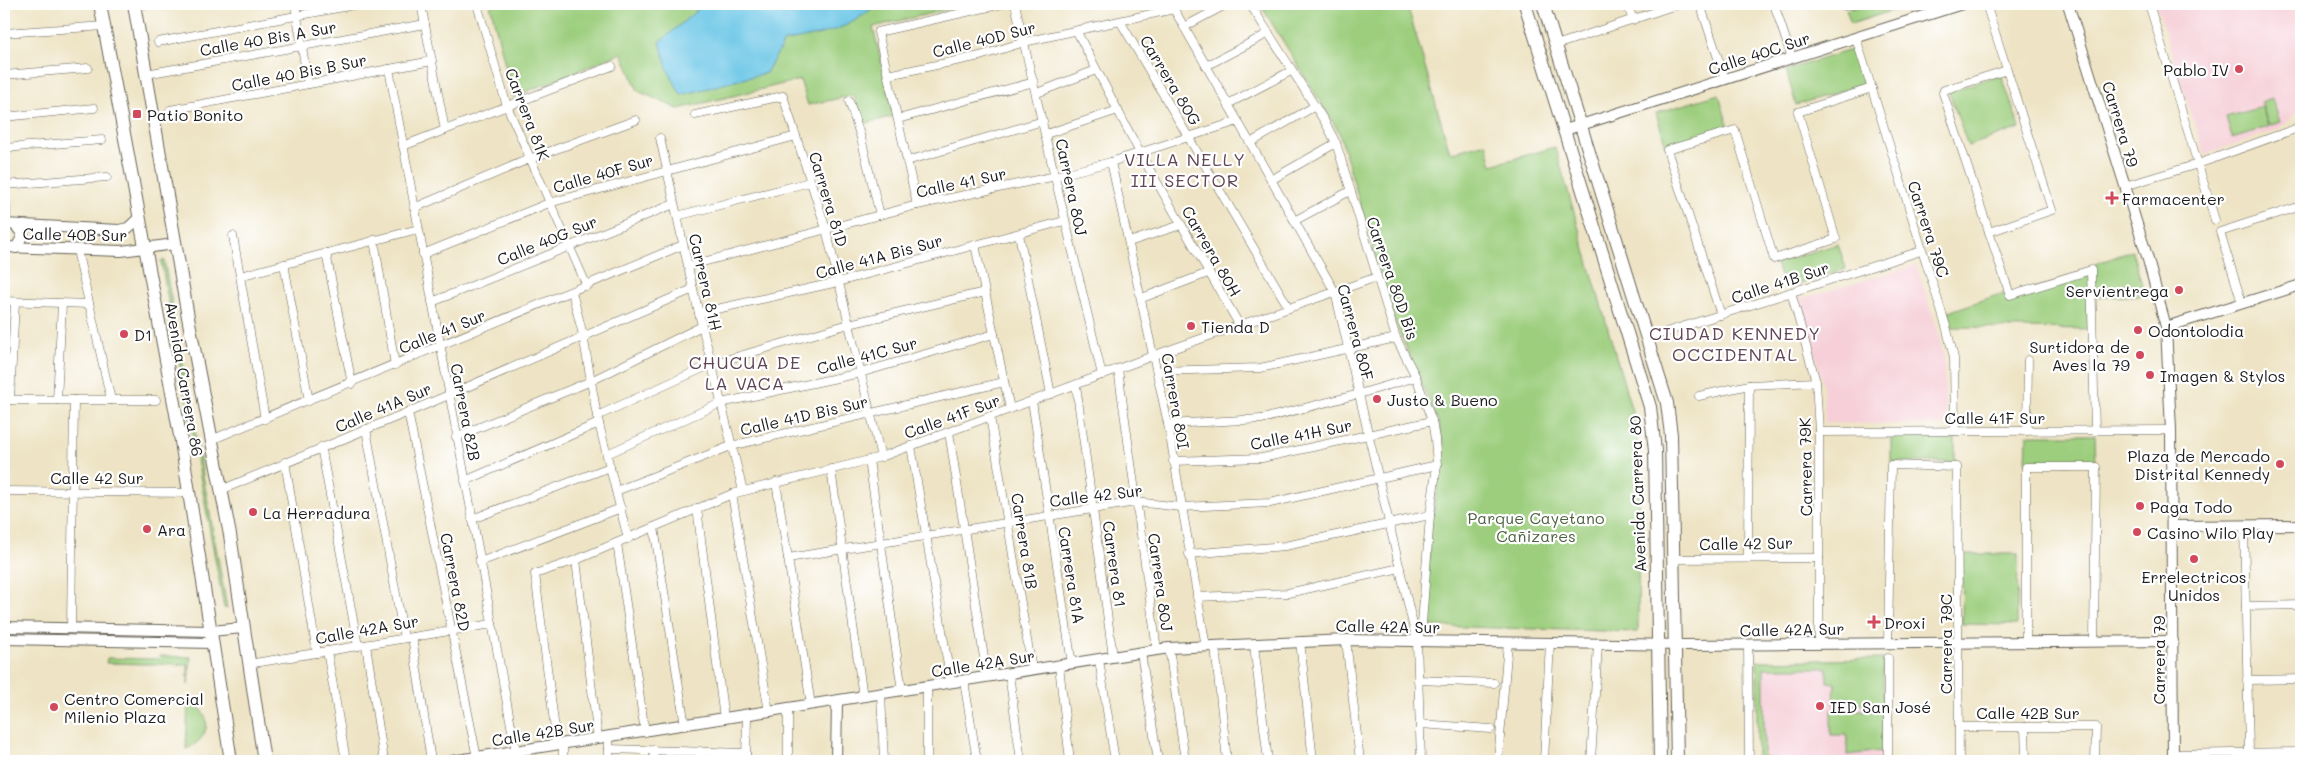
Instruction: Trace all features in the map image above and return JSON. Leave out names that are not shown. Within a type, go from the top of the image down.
[{"type":"main road","name":"Avenida Carrera 86","points":[[100,4],[189,493],[231,761]]},
{"type":"main road","name":"Avenida Carrera 86","points":[[138,4],[146,74],[175,244],[221,490],[264,761]]},
{"type":"main road","name":"Avenida Carrera 80","points":[[1525,4],[1624,316],[1652,418],[1655,461],[1660,761]]},
{"type":"main road","name":"Avenida Carrera 80","points":[[1543,4],[1664,390],[1670,422],[1674,559],[1676,761]]},
{"type":"street","points":[[294,4],[308,84]]},
{"type":"street","points":[[158,42],[359,4]]},
{"type":"street","points":[[422,4],[445,130]]},
{"type":"street","name":"Carrera 81K","points":[[476,4],[507,106],[587,286]]},
{"type":"street","points":[[917,205],[878,32],[1002,4]]},
{"type":"street","name":"Carrera 80J","points":[[1015,4],[1056,176],[1064,221],[1102,375]]},
{"type":"street","points":[[1184,27],[1227,4]]},
{"type":"street","name":"Carrera 80D Bis","points":[[1250,4],[1315,106],[1336,143],[1396,338],[1416,377],[1432,421],[1436,439],[1437,465],[1430,515],[1422,624],[1417,642]]},
{"type":"street","points":[[1627,4],[1633,20]]},
{"type":"street","points":[[1556,45],[1679,4]]},
{"type":"street","points":[[1700,4],[1726,79]]},
{"type":"street","points":[[1774,4],[1792,58]]},
{"type":"street","points":[[1844,5],[1854,4]]},
{"type":"street","name":"Calle 40C Sur","points":[[1565,130],[1962,4]]},
{"type":"street","points":[[1986,4],[2052,210],[1989,232]]},
{"type":"street","name":"Carrera 79","points":[[2068,4],[2125,186],[2166,327],[2171,430],[2173,757]]},
{"type":"street","points":[[2149,4],[2215,220]]},
{"type":"street","name":"Calle 40D Sur","points":[[888,75],[980,56],[1024,42],[1077,32],[1172,6]]},
{"type":"street","name":"Carrera 80F","points":[[1172,6],[1334,292],[1417,642],[1421,761]]},
{"type":"street","name":"Carrera 80G","points":[[1120,21],[1289,308]]},
{"type":"street","name":"Calle 40 Bis A Sur","points":[[146,74],[425,24]]},
{"type":"street","points":[[4,33],[104,26]]},
{"type":"street","name":"Carrera 80H","points":[[1077,32],[1140,153],[1240,326]]},
{"type":"street","points":[[1206,66],[1269,33]]},
{"type":"street","name":"Carrera 79C","points":[[1856,38],[1921,251],[1944,318],[1954,358],[1955,431]]},
{"type":"street","name":"Calle 40 Bis B Sur","points":[[170,110],[432,61]]},
{"type":"street","points":[[403,146],[612,66]]},
{"type":"street","points":[[4,76],[88,68]]},
{"type":"street","name":"Carrera 82B","points":[[388,69],[516,756]]},
{"type":"street","points":[[1037,93],[1096,70]]},
{"type":"street","points":[[2007,70],[1943,91],[2010,295],[2091,270],[2095,430]]},
{"type":"street","points":[[1228,104],[1291,71]]},
{"type":"street","points":[[898,119],[1034,82]]},
{"type":"street","points":[[1721,315],[1667,150],[1735,130],[1774,259],[1836,239],[1798,112],[1872,88]]},
{"type":"street","name":"Carrera 81D","points":[[695,116],[783,96],[826,230],[881,457]]},
{"type":"street","points":[[850,101],[880,215]]},
{"type":"street","points":[[1250,143],[1315,106]]},
{"type":"street","points":[[4,116],[94,108]]},
{"type":"street","points":[[1046,134],[1118,110]]},
{"type":"street","points":[[414,208],[530,159],[636,120]]},
{"type":"street","points":[[907,161],[1043,121]]},
{"type":"street","name":"Calle 41 Sur","points":[[688,266],[917,205],[1056,176],[1111,162],[1238,122]]},
{"type":"street","points":[[2125,186],[2198,164],[2295,129],[2301,124]]},
{"type":"street","name":"Calle 40F Sur","points":[[423,254],[550,203],[668,169],[796,136]]},
{"type":"street","name":"Carrera 81H","points":[[660,138],[693,289],[742,491]]},
{"type":"street","points":[[4,148],[102,140]]},
{"type":"street","points":[[1271,180],[1336,143]]},
{"type":"street","name":"Carrera 80I","points":[[1111,162],[1155,355],[1197,597],[1210,646],[1226,761]]},
{"type":"street","points":[[4,176],[9,224],[23,235],[16,248]]},
{"type":"street","points":[[4,185],[107,177]]},
{"type":"street","points":[[677,216],[810,182]]},
{"type":"street","points":[[1294,221],[1350,191]]},
{"type":"street","name":"Calle 40G Sur","points":[[432,302],[674,204]]},
{"type":"street","points":[[2242,302],[2220,232],[2301,206]]},
{"type":"street","name":"Calle 40B Sur","points":[[9,224],[119,230],[128,228],[139,218]]},
{"type":"street","name":"Calle 41A Bis Sur","points":[[699,313],[838,282],[1064,221]]},
{"type":"street","points":[[1129,242],[1181,225]]},
{"type":"street","points":[[240,276],[418,229]]},
{"type":"street","points":[[1019,234],[1051,394]]},
{"type":"street","points":[[233,236],[265,419]]},
{"type":"street","points":[[374,240],[395,365]]},
{"type":"street","name":"Calle 40B Sur","points":[[4,247],[121,251],[175,244]]},
{"type":"street","name":"Calle 41 Sur","points":[[211,440],[352,384],[683,245]]},
{"type":"street","points":[[974,245],[1010,409]]},
{"type":"street","points":[[77,250],[111,400]]},
{"type":"street","name":"Calle 41B Sur","points":[[1647,338],[1921,251]]},
{"type":"street","points":[[326,253],[352,384]]},
{"type":"street","points":[[284,264],[309,401]]},
{"type":"street","points":[[1142,298],[1208,273]]},
{"type":"street","name":"Calle 41F Sur","points":[[560,745],[535,574],[628,539],[732,494],[881,457],[1155,355],[1378,277]]},
{"type":"street","points":[[2166,327],[2301,285]]},
{"type":"street","name":"Calle 41A Sur","points":[[221,490],[448,395],[693,289]]},
{"type":"street","points":[[572,292],[583,335],[598,419],[628,539]]},
{"type":"street","points":[[465,481],[712,364],[849,324],[985,292]]},
{"type":"street","name":"Carrera 79K","points":[[1791,292],[1816,382],[1819,432],[1818,644]]},
{"type":"street","points":[[4,301],[89,304]]},
{"type":"street","points":[[15,302],[7,400],[156,400]]},
{"type":"street","points":[[57,400],[62,304]]},
{"type":"street","points":[[456,437],[591,381],[702,326]]},
{"type":"street","name":"Calle 41C Sur","points":[[607,454],[721,403],[860,373],[994,334]]},
{"type":"street","points":[[1158,371],[1260,368],[1396,338]]},
{"type":"street","points":[[2027,431],[2028,360]]},
{"type":"street","name":"Carrera 80J","points":[[1118,369],[1157,650]]},
{"type":"street","points":[[1168,424],[1262,419],[1416,377]]},
{"type":"street","name":"Calle 41D Bis Sur","points":[[616,491],[732,446],[1004,382]]},
{"type":"street","points":[[1699,396],[1749,385],[1816,382]]},
{"type":"street","name":"Carrera 81","points":[[1076,384],[1114,657]]},
{"type":"street","points":[[1748,558],[1749,385]]},
{"type":"street","points":[[72,628],[74,400]]},
{"type":"street","name":"Carrera 81A","points":[[1032,401],[1072,664]]},
{"type":"street","name":"Carrera 82D","points":[[408,412],[451,630],[473,759]]},
{"type":"street","name":"Carrera 81B","points":[[990,416],[1032,670]]},
{"type":"street","name":"Calle 41H Sur","points":[[1173,461],[1262,458],[1432,421]]},
{"type":"street","points":[[366,429],[431,761]]},
{"type":"street","name":"Calle 41F Sur","points":[[1819,432],[2171,430]]},
{"type":"street","points":[[949,432],[987,677]]},
{"type":"street","points":[[911,446],[951,683]]},
{"type":"street","points":[[322,447],[384,761]]},
{"type":"street","points":[[869,460],[902,691]]},
{"type":"street","points":[[285,462],[317,653]]},
{"type":"street","name":"Calle 42 Sur","points":[[788,558],[1136,502],[1181,507],[1270,503],[1437,465]]},
{"type":"street","name":"Carrera 79C","points":[[1888,643],[1891,466],[1957,467],[1959,761]]},
{"type":"street","points":[[2026,642],[2026,467],[2096,467],[2094,642]]},
{"type":"street","points":[[472,519],[610,468]]},
{"type":"street","points":[[831,469],[863,697]]},
{"type":"street","points":[[776,482],[811,705]]},
{"type":"street","name":"Calle 42 Sur","points":[[4,491],[189,493]]},
{"type":"street","points":[[732,494],[769,712]]},
{"type":"street","points":[[480,562],[620,508]]},
{"type":"street","points":[[697,508],[724,719]]},
{"type":"street","points":[[1189,554],[1286,546],[1430,515]]},
{"type":"street","points":[[2172,526],[2301,525]]},
{"type":"street","points":[[2244,526],[2249,752]]},
{"type":"street","points":[[654,527],[685,726]]},
{"type":"street","points":[[617,543],[645,732]]},
{"type":"street","name":"Calle 42 Sur","points":[[1674,559],[1819,558]]},
{"type":"street","points":[[576,560],[598,739]]},
{"type":"street","points":[[1197,597],[1288,593],[1400,568]]},
{"type":"street","points":[[2246,606],[2301,605]]},
{"type":"street","name":"Calle 42A Sur","points":[[248,664],[492,624]]},
{"type":"street","points":[[4,627],[72,628],[212,637]]},
{"type":"street","points":[[4,639],[212,637],[243,628]]},
{"type":"street","points":[[1346,640],[1360,761]]},
{"type":"street","name":"Calle 42A Sur","points":[[609,738],[1169,648],[1346,640],[1658,645],[2173,641]]},
{"type":"street","points":[[1300,641],[1313,761]]},
{"type":"street","points":[[1498,761],[1508,642]]},
{"type":"street","points":[[1544,761],[1550,642]]},
{"type":"street","points":[[1591,761],[1598,644]]},
{"type":"street","points":[[1748,644],[1749,761]]},
{"type":"street","points":[[1254,645],[1268,761]]},
{"type":"street","name":"Carrera 80J","points":[[1169,648],[1186,761]]},
{"type":"street","points":[[327,651],[346,761]]},
{"type":"street","points":[[1141,653],[1158,761]]},
{"type":"street","points":[[1888,658],[1888,761]]},
{"type":"street","points":[[1099,660],[1115,761]]},
{"type":"street","points":[[1059,666],[1070,761]]},
{"type":"street","points":[[1009,674],[1021,761]]},
{"type":"street","points":[[2247,680],[2301,678]]},
{"type":"street","points":[[1418,680],[1494,683]]},
{"type":"street","points":[[964,681],[977,761]]},
{"type":"street","points":[[927,687],[927,761]]},
{"type":"street","points":[[881,694],[884,761]]},
{"type":"street","points":[[836,761],[837,701]]},
{"type":"street","points":[[788,709],[788,761]]},
{"type":"street","points":[[746,716],[746,761]]},
{"type":"street","points":[[1420,724],[1491,729]]},
{"type":"street","name":"Calle 42B Sur","points":[[1959,726],[2025,728],[2096,727],[2095,761]]},
{"type":"street","points":[[2025,728],[2026,761]]},
{"type":"street","points":[[609,738],[609,761]]},
{"type":"street","name":"Calle 42B Sur","points":[[452,761],[516,756],[560,745],[609,738]]},
{"type":"street","points":[[560,745],[563,761]]},
{"type":"street","name":"Calle 42B Sur","points":[[609,749],[746,753]]},
{"type":"street","points":[[653,761],[654,750]]},
{"type":"street","points":[[700,751],[700,761]]},
{"type":"street","points":[[2173,757],[2249,752],[2301,752]]},
{"type":"shaded area","name":"Pablo IV","points":[[2156,4],[2297,4],[2301,14],[2301,110],[2277,130],[2204,154]]},
{"type":"shaded area","points":[[1916,265],[1937,328],[1944,357],[1946,425],[1825,423],[1823,384],[1801,299]]},
{"type":"shaded area","name":"IED San José","points":[[1883,659],[1883,761],[1757,761],[1757,661]]},
{"type":"green space","points":[[490,4],[971,4],[873,27],[894,116],[863,124],[854,95],[808,105],[800,80],[678,109],[638,91],[622,53],[513,97]]},
{"type":"green space","name":"Parque Cayetano Cañizares","points":[[1260,4],[1407,4],[1450,153],[1486,143],[1492,165],[1555,147],[1634,418],[1637,437],[1639,494],[1638,632],[1430,626],[1427,612],[1430,532],[1444,447],[1438,421],[1394,320],[1339,132]]},
{"type":"green space","points":[[1864,4],[1912,4],[1851,24],[1846,10]]},
{"type":"green space","points":[[1854,49],[1864,84],[1796,105],[1786,70]]},
{"type":"green space","points":[[2001,74],[2020,128],[1968,146],[1949,92]]},
{"type":"green space","points":[[1719,94],[1728,126],[1666,146],[1656,113]]},
{"type":"green space","points":[[2272,98],[2280,122],[2269,126],[2261,102]]},
{"type":"green space","points":[[2262,107],[2268,127],[2232,138],[2226,117]]},
{"type":"green space","points":[[1838,244],[1846,269],[1784,288],[1776,263]]},
{"type":"green space","points":[[2132,251],[2145,295],[2088,298],[2089,329],[1952,327],[1948,312],[2003,293],[2006,299],[2095,272],[2095,264]]},
{"type":"green space","points":[[164,260],[227,608],[224,608],[161,261]]},
{"type":"green space","points":[[2027,435],[2095,435],[2096,463],[2026,463]]},
{"type":"green space","points":[[1891,437],[1955,438],[1955,462],[1891,462]]},
{"type":"green space","points":[[1963,554],[2018,554],[2017,625],[1962,624]]},
{"type":"green space","points":[[160,656],[191,657],[188,685],[188,665],[106,663],[107,658],[159,659]]},
{"type":"green space","points":[[1883,659],[1883,751],[1847,755],[1847,735],[1831,735],[1831,710],[1873,710],[1873,704],[1834,704],[1835,683],[1827,682],[1827,668],[1764,668],[1764,761],[1757,761],[1757,661]]},
{"type":"green space","points":[[188,700],[202,711],[206,718],[206,725],[205,732],[201,738],[186,749]]},
{"type":"water","points":[[704,4],[877,4],[845,26],[822,34],[784,42],[766,73],[681,95],[667,68],[660,42]]},
{"type":"place","name":"Pablo IV","points":[[2239,69]]},
{"type":"place","name":"Patio Bonito","points":[[137,114]]},
{"type":"place","name":"Farmacenter","points":[[2112,198]]},
{"type":"place","name":"Servientrega","points":[[2179,290]]},
{"type":"place","name":"Tienda D","points":[[1191,326]]},
{"type":"place","name":"Odontolodia","points":[[2138,330]]},
{"type":"place","name":"D1","points":[[124,334]]},
{"type":"place","name":"Surtidora de Aves la 79","points":[[2140,355]]},
{"type":"place","name":"Imagen & Stylos","points":[[2150,375]]},
{"type":"place","name":"Justo & Bueno","points":[[1377,399]]},
{"type":"place","name":"Plaza de Mercado Distrital Kennedy","points":[[2280,464]]},
{"type":"place","name":"Paga Todo","points":[[2140,506]]},
{"type":"place","name":"La Herradura","points":[[253,512]]},
{"type":"place","name":"Ara","points":[[147,529]]},
{"type":"place","name":"Casino Wilo Play","points":[[2137,532]]},
{"type":"place","name":"Errelectricos Unidos","points":[[2194,559]]},
{"type":"place","name":"Droxi","points":[[1874,622]]},
{"type":"place","name":"IED San José","points":[[1820,706]]},
{"type":"place","name":"Centro Comercial Milenio Plaza","points":[[54,707]]},
{"type":"district","name":"VILLA NELLY III SECTOR","points":[[1185,169]]},
{"type":"district","name":"CIUDAD KENNEDY OCCIDENTAL","points":[[1735,343]]},
{"type":"district","name":"CHUCUA DE LA VACA","points":[[745,372]]}]
